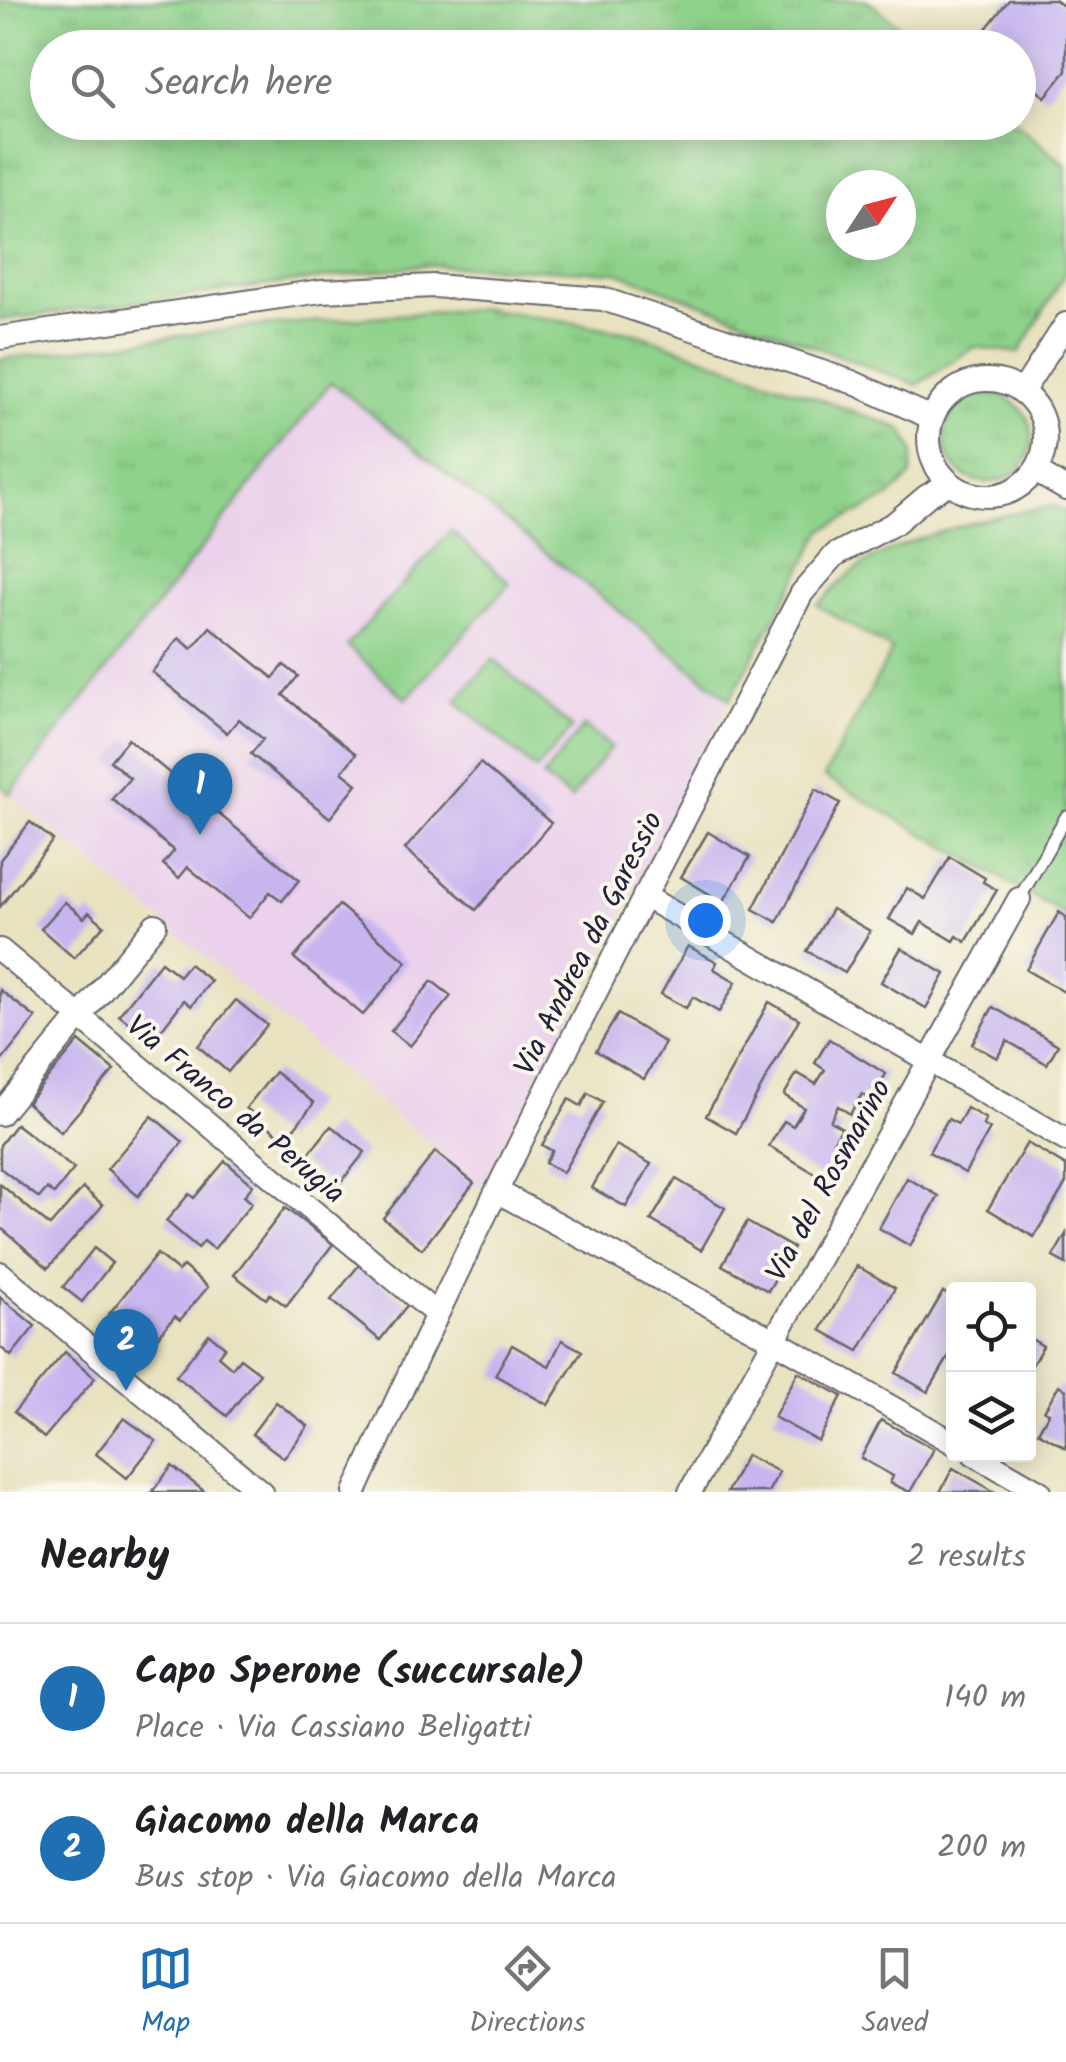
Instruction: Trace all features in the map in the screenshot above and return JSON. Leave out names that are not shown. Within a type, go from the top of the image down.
[{"type":"street","points":[[0,338],[321,291],[434,286],[603,299],[852,382],[932,418]]},
{"type":"street","points":[[1022,392],[1066,324]]},
{"type":"street","points":[[989,380],[1022,392],[1042,420],[1043,455],[1035,470],[1022,484],[1005,493],[986,496],[950,483],[938,470],[929,436],[932,418],[941,402],[971,382],[989,380]]},
{"type":"street","points":[[1035,470],[1066,489]]},
{"type":"street","name":"Via Andrea da Garessio","points":[[355,1492],[436,1313],[644,896],[802,593],[836,555],[895,523],[927,496],[950,483]]},
{"type":"street","points":[[644,896],[1066,1140]]},
{"type":"street","name":"Via del Rosmarino","points":[[690,1492],[1020,899]]},
{"type":"street","points":[[0,1114],[155,925]]},
{"type":"street","name":"Via Franco da Perugia","points":[[0,950],[436,1313]]},
{"type":"street","points":[[498,1192],[946,1437]]},
{"type":"street","points":[[0,1273],[261,1492]]},
{"type":"street","points":[[988,1462],[1040,1492]]},
{"type":"lane","points":[[1020,899],[1066,818]]},
{"type":"shaded area","points":[[331,382],[730,699],[484,1189],[10,794]]},
{"type":"green space","points":[[0,0],[867,0],[904,30],[30,30],[30,140],[1036,140],[1066,165],[1066,272],[1019,353],[974,347],[917,385],[617,272],[423,265],[0,320]]},
{"type":"green space","points":[[483,308],[640,334],[902,429],[913,450],[911,476],[888,498],[823,530],[730,699],[331,382],[10,794],[0,785],[0,359],[250,327]]},
{"type":"green space","points":[[979,394],[997,394],[1013,401],[1025,413],[1032,438],[1025,463],[1013,475],[997,482],[979,482],[963,475],[951,463],[944,447],[944,429],[951,413],[963,401]]},
{"type":"green space","points":[[1055,506],[1066,512],[1066,915],[824,777],[892,650],[817,605],[858,568],[908,543],[982,520]]},
{"type":"green space","points":[[451,531],[510,583],[406,699],[347,646]]},
{"type":"green space","points":[[493,659],[572,728],[536,770],[456,701]]},
{"type":"green space","points":[[584,726],[611,747],[571,799],[543,777]]},
{"type":"building","points":[[1009,0],[1055,0],[1066,8],[1066,71],[1045,97],[1036,90],[1036,30],[985,30]]},
{"type":"building","points":[[210,627],[273,678],[284,665],[298,676],[283,695],[356,754],[342,772],[357,784],[330,818],[251,754],[263,739],[239,719],[227,733],[152,672],[179,638],[192,649]]},
{"type":"building","points":[[128,739],[299,880],[282,901],[270,892],[249,918],[188,867],[179,878],[163,864],[174,851],[112,799],[130,778],[110,761]]},
{"type":"building","points":[[480,763],[551,823],[476,910],[405,849]]},
{"type":"building","points":[[816,789],[840,803],[777,922],[753,909]]},
{"type":"building","points":[[30,822],[53,840],[0,907],[0,860]]},
{"type":"building","points":[[708,832],[750,857],[723,902],[681,877]]},
{"type":"building","points":[[950,857],[997,890],[966,942],[957,936],[954,941],[922,922],[915,934],[889,919],[907,888],[925,899]]},
{"type":"building","points":[[65,902],[84,918],[89,912],[104,925],[74,958],[41,929]]},
{"type":"building","points":[[339,905],[407,962],[363,1015],[294,958]]},
{"type":"building","points":[[832,909],[870,931],[845,973],[807,951]]},
{"type":"building","points":[[1059,912],[1066,917],[1066,993],[1026,970]]},
{"type":"building","points":[[688,946],[717,962],[714,969],[736,982],[719,1012],[693,997],[686,1008],[661,994]]},
{"type":"building","points":[[901,948],[945,974],[926,1008],[881,982]]},
{"type":"building","points":[[161,962],[179,976],[189,964],[211,981],[191,1006],[184,1000],[152,1042],[119,1015]]},
{"type":"building","points":[[432,981],[451,996],[410,1046],[391,1031]]},
{"type":"building","points":[[0,990],[36,1018],[0,1063]]},
{"type":"building","points":[[236,1000],[267,1025],[228,1072],[198,1046]]},
{"type":"building","points":[[769,1002],[799,1019],[736,1133],[706,1116]]},
{"type":"building","points":[[993,1007],[1058,1045],[1047,1064],[1007,1041],[997,1058],[972,1044]]},
{"type":"building","points":[[618,1014],[665,1043],[644,1079],[596,1051]]},
{"type":"building","points":[[829,1039],[886,1074],[871,1099],[862,1094],[850,1114],[838,1106],[830,1121],[842,1128],[833,1142],[845,1149],[826,1180],[769,1146],[784,1121],[793,1126],[804,1108],[784,1095],[797,1073],[816,1084],[825,1070],[815,1063]]},
{"type":"building","points":[[79,1041],[114,1070],[61,1132],[27,1103]]},
{"type":"building","points":[[275,1072],[314,1103],[285,1140],[246,1108]]},
{"type":"building","points":[[588,1093],[603,1102],[563,1172],[545,1163],[552,1151],[542,1145],[569,1099],[581,1106]]},
{"type":"building","points":[[967,1108],[986,1119],[983,1125],[990,1129],[965,1173],[929,1152],[948,1119],[958,1124]]},
{"type":"building","points":[[152,1116],[183,1142],[138,1196],[107,1169]]},
{"type":"building","points":[[16,1124],[74,1169],[54,1194],[47,1189],[39,1198],[0,1168],[0,1145]]},
{"type":"building","points":[[331,1126],[365,1152],[336,1188],[302,1162]]},
{"type":"building","points":[[1027,1143],[1066,1166],[1066,1183],[1034,1237],[988,1209]]},
{"type":"building","points":[[616,1145],[651,1164],[626,1207],[592,1188]]},
{"type":"building","points":[[435,1152],[474,1183],[422,1249],[383,1218]]},
{"type":"building","points":[[225,1161],[253,1185],[244,1196],[252,1203],[214,1249],[204,1241],[198,1248],[166,1221],[189,1194],[194,1198]]},
{"type":"building","points":[[907,1178],[939,1196],[910,1246],[879,1228]]},
{"type":"building","points":[[676,1179],[725,1208],[701,1250],[651,1220]]},
{"type":"building","points":[[0,1184],[50,1226],[83,1188],[103,1205],[48,1268],[0,1227]]},
{"type":"building","points":[[285,1208],[333,1244],[286,1306],[270,1294],[266,1299],[234,1275]]},
{"type":"building","points":[[747,1222],[793,1248],[768,1291],[722,1265]]},
{"type":"building","points":[[1066,1234],[1066,1264],[1053,1257]]},
{"type":"building","points":[[94,1248],[112,1263],[82,1302],[63,1287]]},
{"type":"building","points":[[157,1254],[178,1271],[183,1266],[208,1287],[180,1320],[175,1316],[149,1348],[108,1315]]},
{"type":"building","points":[[359,1265],[408,1304],[380,1340],[331,1300]]},
{"type":"building","points":[[857,1266],[895,1288],[859,1351],[821,1330]]},
{"type":"building","points":[[943,1292],[946,1294],[946,1362],[928,1392],[896,1373]]},
{"type":"building","points":[[0,1297],[35,1326],[11,1356],[0,1347]]},
{"type":"building","points":[[209,1334],[225,1347],[218,1356],[232,1368],[240,1358],[260,1373],[227,1416],[176,1376]]},
{"type":"building","points":[[562,1340],[582,1351],[548,1405],[495,1375],[512,1345],[549,1366]]},
{"type":"building","points":[[65,1352],[95,1378],[44,1438],[14,1412]]},
{"type":"building","points":[[798,1372],[842,1396],[818,1441],[774,1417]]},
{"type":"building","points":[[1059,1385],[1066,1390],[1066,1448],[1038,1432],[1049,1413],[1044,1411]]},
{"type":"building","points":[[276,1402],[308,1426],[284,1458],[252,1434]]},
{"type":"building","points":[[124,1418],[156,1441],[127,1478],[96,1454]]},
{"type":"building","points":[[881,1420],[934,1449],[910,1492],[890,1483],[893,1476],[861,1458]]},
{"type":"building","points":[[746,1455],[779,1472],[768,1492],[727,1492]]},
{"type":"building","points":[[172,1466],[205,1492],[152,1492]]},
{"type":"building","points":[[953,1468],[995,1492],[940,1492]]},
{"type":"place","name":"Capo Sperone (succursale)","points":[[200,835]]},
{"type":"place","name":"Giacomo della Marca","points":[[126,1391]]}]
